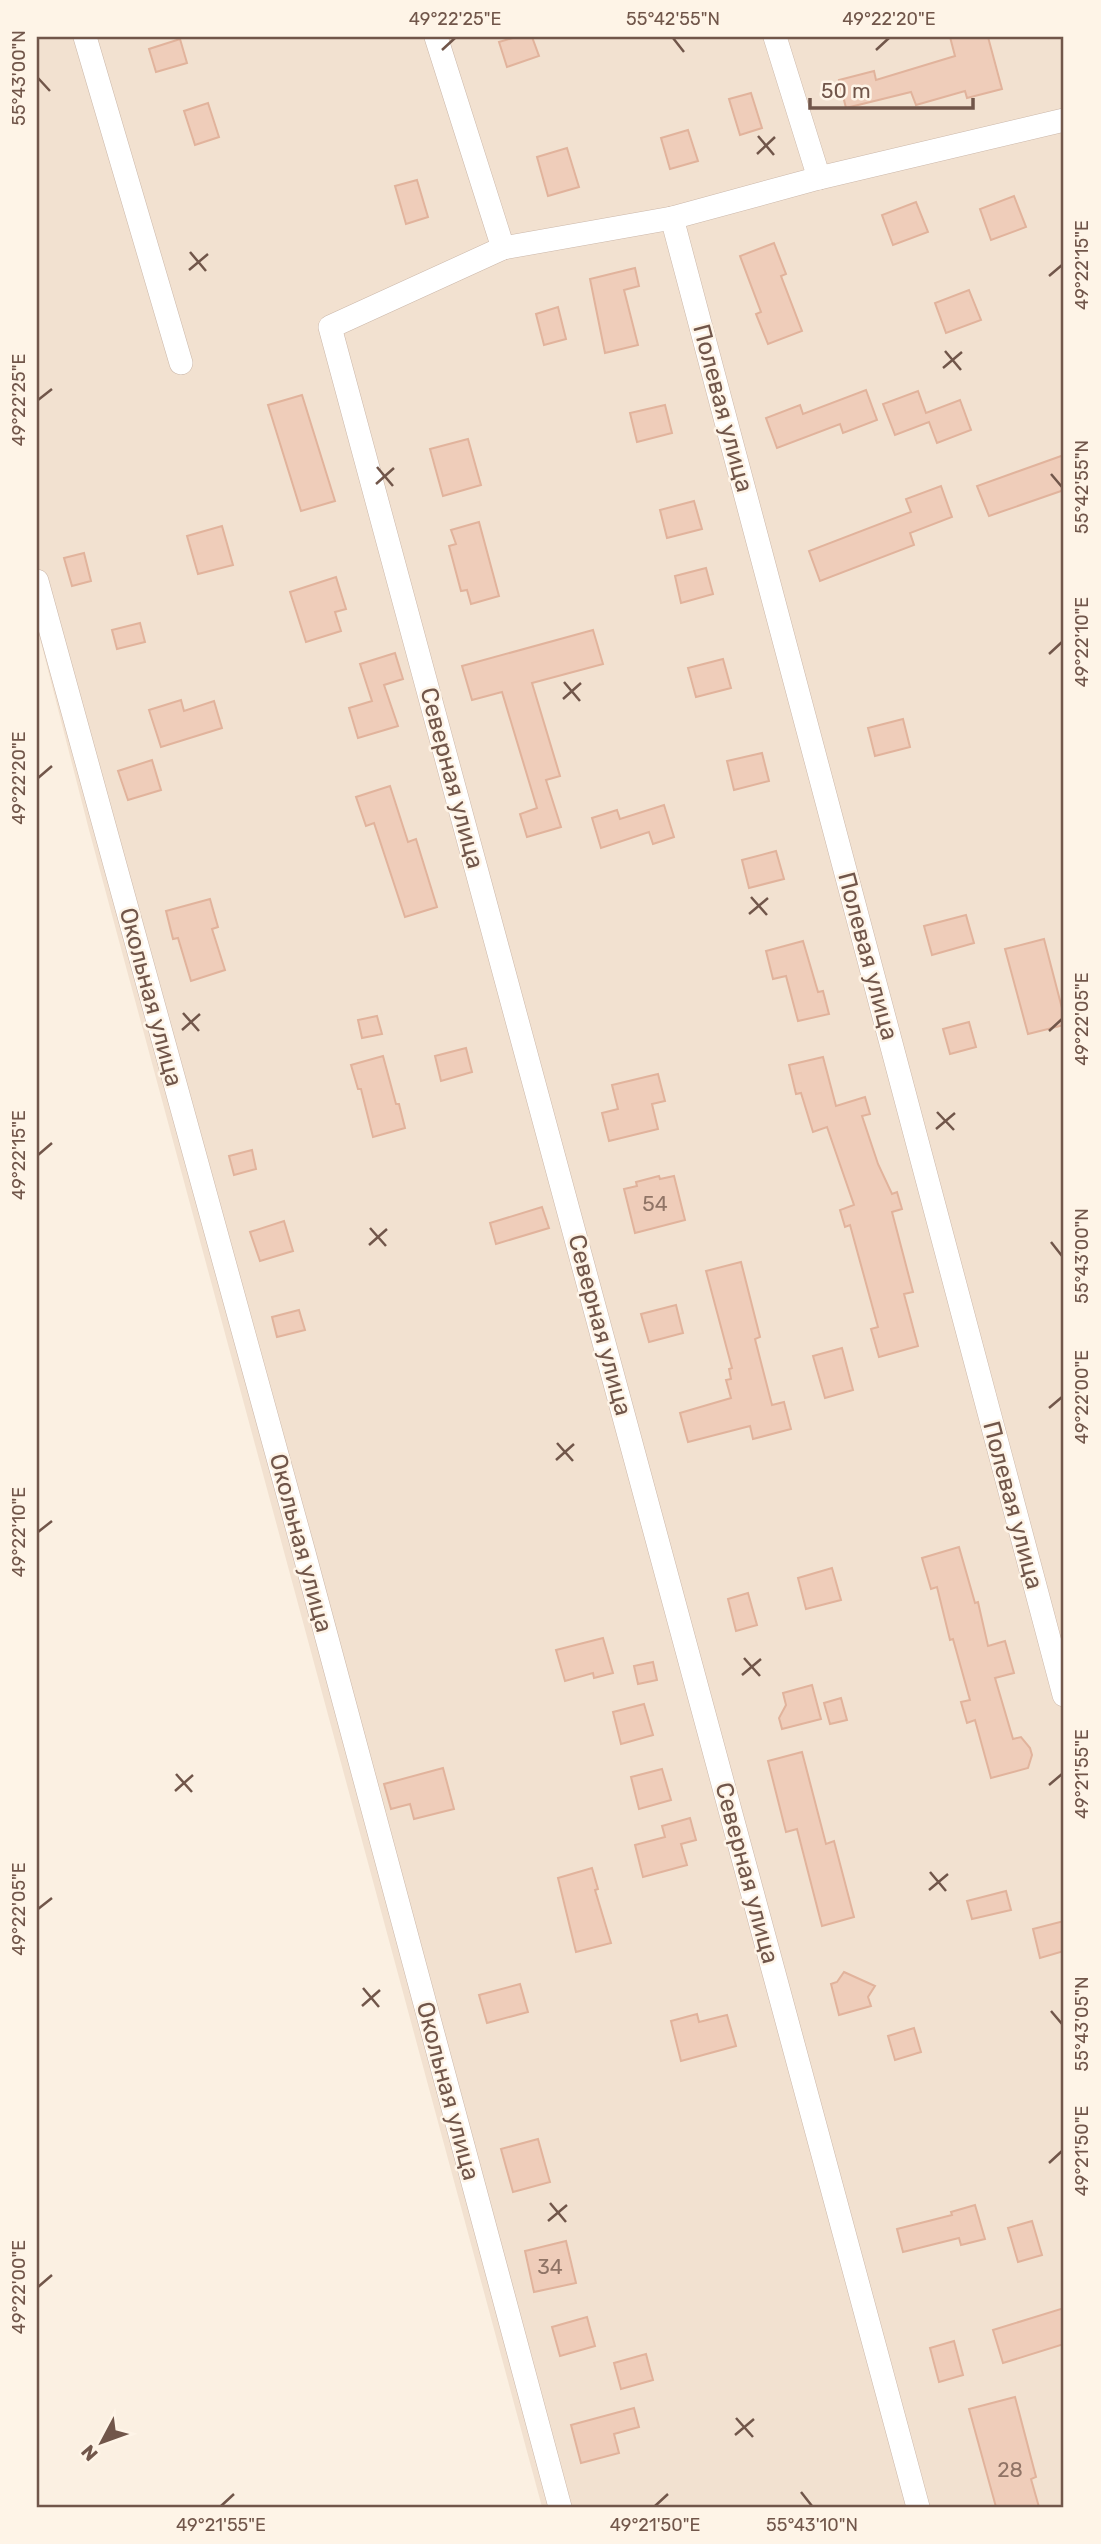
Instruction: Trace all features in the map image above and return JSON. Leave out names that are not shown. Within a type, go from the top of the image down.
[{"type":"street","points":[[85,37],[181,363]]},
{"type":"street","points":[[436,37],[503,248],[672,218],[819,178],[1064,120]]},
{"type":"street","points":[[775,37],[819,178]]},
{"type":"street","name":"Полевая улица","points":[[672,218],[1064,1695]]},
{"type":"street","name":"Северная улица","points":[[503,248],[330,327],[918,2507]]},
{"type":"street","name":"Окольная улица","points":[[37,581],[306,1562],[560,2507]]},
{"type":"shaded area","points":[[37,37],[1064,37],[1064,2507],[542,2507],[89,830],[37,627]]},
{"type":"building","points":[[516,37],[532,37],[539,56],[507,67],[499,42]]},
{"type":"building","points":[[950,37],[988,37],[1002,89],[967,98],[965,91],[916,105],[911,92],[846,108],[839,80],[874,71],[876,80],[955,56]]},
{"type":"building","points":[[180,39],[187,63],[156,72],[149,49]]},
{"type":"building","points":[[751,93],[762,128],[740,135],[729,99]]},
{"type":"building","points":[[208,103],[219,137],[195,145],[184,111]]},
{"type":"building","points":[[688,130],[698,161],[670,169],[661,138]]},
{"type":"building","points":[[567,148],[579,187],[548,196],[537,157]]},
{"type":"building","points":[[417,180],[428,217],[406,224],[395,186]]},
{"type":"building","points":[[1014,196],[1026,227],[991,240],[980,209]]},
{"type":"building","points":[[916,202],[928,232],[893,245],[882,215]]},
{"type":"building","points":[[774,243],[786,274],[781,276],[802,331],[768,344],[756,314],[761,312],[740,256]]},
{"type":"building","points":[[635,268],[639,286],[624,290],[638,345],[605,353],[590,279]]},
{"type":"building","points":[[969,290],[981,320],[946,333],[935,303]]},
{"type":"building","points":[[558,307],[566,339],[544,345],[536,314]]},
{"type":"building","points":[[866,390],[877,420],[843,433],[840,424],[777,448],[766,418],[800,405],[803,414]]},
{"type":"building","points":[[918,391],[926,413],[960,400],[971,430],[937,443],[929,422],[895,435],[883,404]]},
{"type":"building","points":[[302,395],[335,501],[301,511],[268,405]]},
{"type":"building","points":[[665,405],[672,433],[637,442],[630,413]]},
{"type":"building","points":[[468,439],[481,485],[443,496],[430,449]]},
{"type":"building","points":[[1064,455],[1064,490],[989,516],[977,486]]},
{"type":"building","points":[[941,486],[952,517],[910,533],[914,545],[820,581],[809,551],[911,512],[906,499]]},
{"type":"building","points":[[694,501],[702,529],[667,538],[660,510]]},
{"type":"building","points":[[479,522],[499,596],[471,604],[467,590],[461,591],[449,546],[456,544],[451,530]]},
{"type":"building","points":[[222,526],[233,565],[198,574],[187,536]]},
{"type":"building","points":[[84,553],[91,581],[72,586],[64,558]]},
{"type":"building","points":[[706,568],[713,594],[681,603],[675,576]]},
{"type":"building","points":[[336,577],[346,609],[335,612],[341,631],[306,642],[290,592]]},
{"type":"building","points":[[140,623],[145,642],[117,649],[112,630]]},
{"type":"building","points":[[593,630],[603,664],[532,683],[560,776],[546,780],[561,827],[527,837],[520,814],[537,808],[502,692],[472,700],[462,666]]},
{"type":"building","points":[[395,653],[403,679],[384,685],[398,726],[358,738],[349,708],[372,701],[360,664]]},
{"type":"building","points":[[723,659],[731,688],[696,697],[688,668]]},
{"type":"building","points":[[181,700],[184,711],[214,701],[222,728],[161,747],[149,710]]},
{"type":"building","points":[[903,719],[910,747],[875,756],[868,728]]},
{"type":"building","points":[[762,753],[769,781],[734,790],[727,761]]},
{"type":"building","points":[[152,760],[161,790],[128,800],[118,771]]},
{"type":"building","points":[[390,786],[408,842],[416,839],[437,907],[405,917],[374,823],[366,826],[356,797]]},
{"type":"building","points":[[664,805],[674,837],[653,844],[649,832],[601,848],[592,818],[617,810],[620,819]]},
{"type":"building","points":[[776,851],[784,879],[749,888],[742,860]]},
{"type":"building","points":[[210,899],[218,927],[212,929],[225,970],[191,981],[178,938],[173,939],[166,911]]},
{"type":"building","points":[[966,915],[974,943],[932,955],[924,926]]},
{"type":"building","points":[[1044,939],[1064,1025],[1028,1034],[1005,949]]},
{"type":"building","points":[[803,941],[818,992],[823,991],[829,1014],[798,1021],[786,976],[773,979],[766,951]]},
{"type":"building","points":[[377,1016],[382,1034],[362,1038],[358,1020]]},
{"type":"building","points":[[969,1022],[976,1047],[950,1054],[943,1029]]},
{"type":"building","points":[[466,1048],[472,1072],[441,1081],[435,1056]]},
{"type":"building","points":[[383,1056],[405,1128],[373,1137],[361,1089],[358,1089],[351,1065]]},
{"type":"building","points":[[823,1057],[836,1106],[865,1097],[870,1114],[862,1116],[878,1164],[892,1194],[897,1192],[902,1209],[892,1212],[913,1292],[904,1294],[918,1346],[879,1357],[871,1329],[878,1327],[850,1225],[845,1227],[840,1210],[854,1205],[827,1127],[813,1132],[801,1093],[796,1094],[789,1065]]},
{"type":"building","points":[[658,1074],[665,1101],[652,1104],[658,1129],[609,1141],[602,1113],[618,1109],[612,1085]]},
{"type":"building","points":[[252,1150],[256,1169],[234,1175],[229,1156]]},
{"type":"building","points":[[659,1176],[660,1179],[674,1176],[685,1220],[635,1233],[624,1189],[637,1186],[636,1182]]},
{"type":"building","points":[[542,1207],[549,1228],[496,1244],[490,1223]]},
{"type":"building","points":[[284,1221],[293,1251],[260,1261],[250,1232]]},
{"type":"building","points":[[741,1262],[760,1337],[755,1339],[772,1405],[784,1402],[791,1429],[753,1439],[750,1426],[688,1442],[680,1413],[731,1398],[726,1380],[731,1379],[729,1369],[732,1368],[706,1271]]},
{"type":"building","points":[[676,1305],[683,1333],[649,1342],[641,1314]]},
{"type":"building","points":[[299,1310],[305,1330],[277,1337],[272,1317]]},
{"type":"building","points":[[842,1348],[853,1390],[825,1398],[813,1356]]},
{"type":"building","points":[[959,1547],[975,1603],[978,1602],[988,1646],[1005,1641],[1014,1673],[995,1678],[1013,1739],[1021,1737],[1032,1755],[1028,1768],[991,1778],[975,1720],[967,1723],[961,1702],[970,1700],[953,1639],[950,1640],[937,1587],[931,1589],[922,1558]]},
{"type":"building","points":[[832,1568],[841,1600],[806,1609],[798,1578]]},
{"type":"building","points":[[748,1593],[757,1625],[736,1631],[728,1599]]},
{"type":"building","points":[[603,1638],[613,1673],[594,1678],[593,1673],[565,1681],[556,1650]]},
{"type":"building","points":[[653,1662],[657,1680],[638,1684],[634,1666]]},
{"type":"building","points":[[812,1685],[821,1719],[782,1729],[779,1718],[786,1705],[783,1693]]},
{"type":"building","points":[[841,1698],[847,1720],[830,1724],[824,1703]]},
{"type":"building","points":[[644,1704],[653,1735],[621,1744],[613,1712]]},
{"type":"building","points":[[802,1752],[826,1844],[834,1841],[854,1917],[822,1926],[797,1829],[786,1832],[768,1761]]},
{"type":"building","points":[[443,1768],[454,1809],[414,1819],[410,1804],[391,1809],[384,1784]]},
{"type":"building","points":[[662,1769],[671,1800],[639,1809],[631,1777]]},
{"type":"building","points":[[690,1818],[696,1840],[681,1844],[687,1865],[643,1877],[635,1845],[665,1837],[662,1826]]},
{"type":"building","points":[[592,1868],[598,1889],[595,1890],[611,1943],[576,1952],[558,1878]]},
{"type":"building","points":[[1006,1891],[1011,1910],[972,1919],[967,1901]]},
{"type":"building","points":[[1064,1921],[1064,1951],[1040,1958],[1033,1929]]},
{"type":"building","points":[[844,1972],[875,1986],[868,1997],[871,2006],[839,2015],[831,1984],[837,1982]]},
{"type":"building","points":[[520,1984],[528,2012],[487,2023],[479,1995]]},
{"type":"building","points":[[697,2014],[699,2022],[727,2015],[736,2046],[681,2061],[671,2021]]},
{"type":"building","points":[[914,2028],[921,2052],[895,2060],[888,2036]]},
{"type":"building","points":[[538,2139],[550,2182],[513,2192],[501,2149]]},
{"type":"building","points":[[975,2205],[985,2239],[961,2245],[959,2238],[903,2252],[897,2229],[952,2215],[951,2212]]},
{"type":"building","points":[[1032,2221],[1042,2255],[1018,2262],[1008,2228]]},
{"type":"building","points":[[566,2241],[576,2283],[534,2292],[525,2251]]},
{"type":"building","points":[[1064,2308],[1064,2344],[1003,2363],[993,2330]]},
{"type":"building","points":[[587,2317],[595,2346],[560,2356],[552,2327]]},
{"type":"building","points":[[954,2341],[963,2375],[939,2382],[930,2348]]},
{"type":"building","points":[[646,2354],[653,2380],[621,2389],[614,2363]]},
{"type":"building","points":[[1015,2397],[1036,2477],[1031,2479],[1039,2507],[996,2507],[969,2409]]},
{"type":"building","points":[[634,2408],[639,2427],[614,2434],[619,2453],[581,2463],[571,2425]]}]
